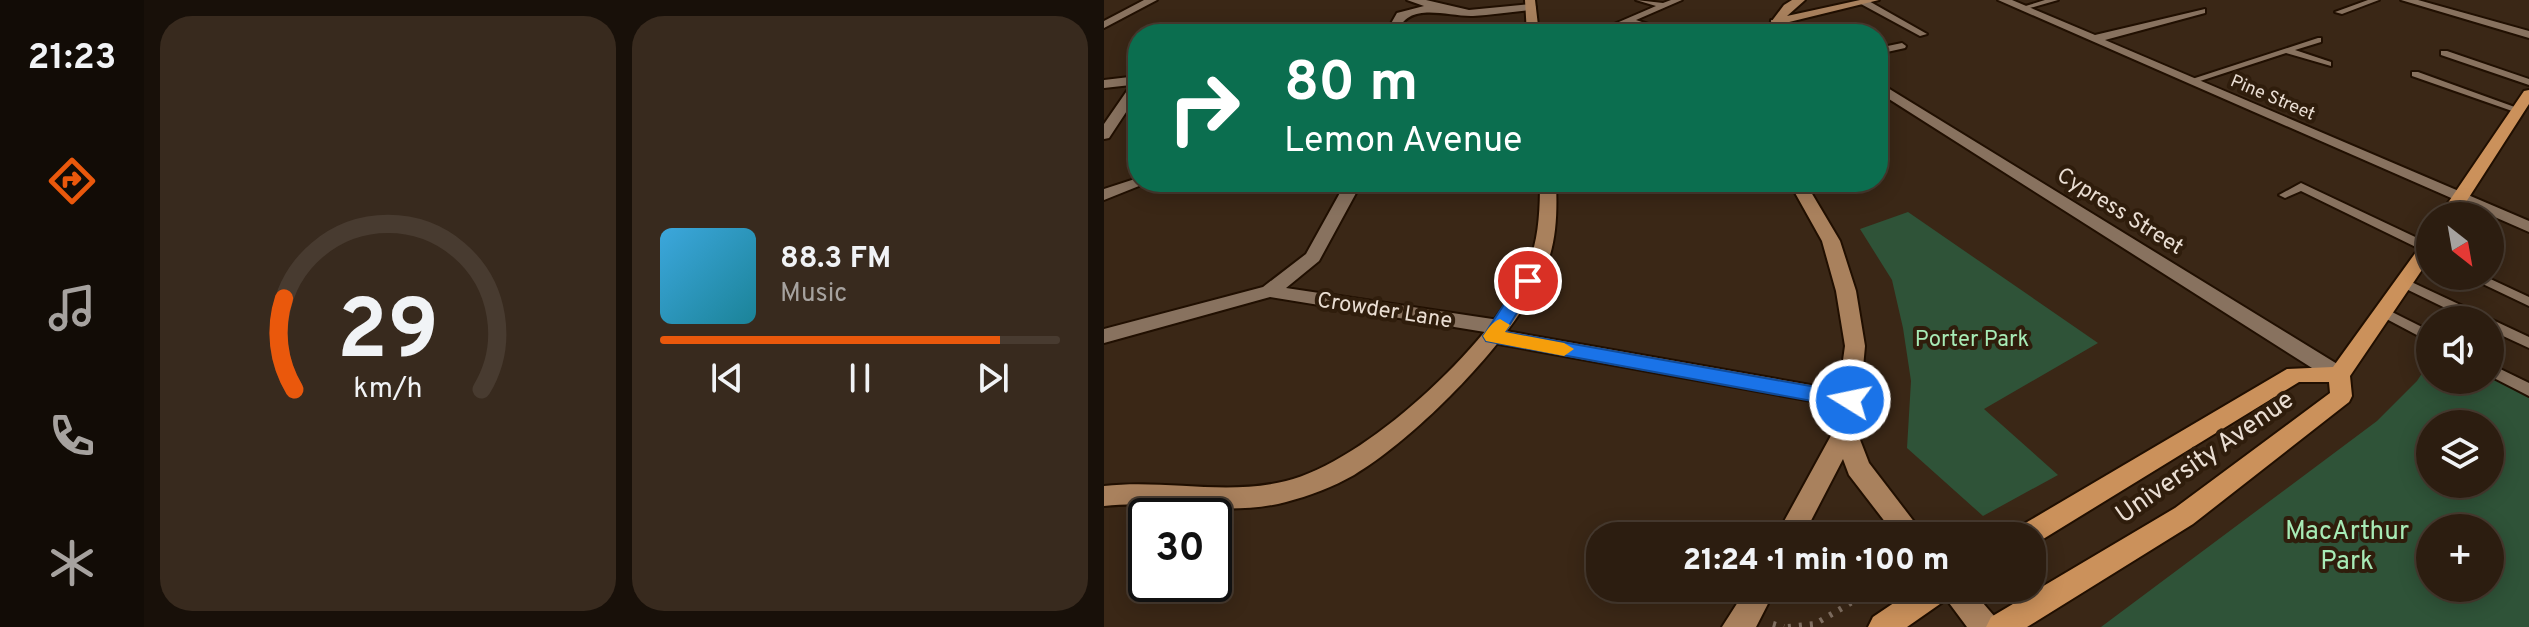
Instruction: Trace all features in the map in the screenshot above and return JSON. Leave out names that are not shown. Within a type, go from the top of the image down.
[{"type":"main road","points":[[1775,22],[1788,7],[1800,0]]},
{"type":"main road","points":[[1775,22],[1866,1]]},
{"type":"main road","points":[[1530,3],[1532,24]]},
{"type":"main road","points":[[2457,202],[2521,113],[2529,94]]},
{"type":"main road","points":[[1104,496],[1164,493],[1229,501],[1284,492],[1335,473],[1397,433],[1496,332],[1540,259],[1547,192]]},
{"type":"main road","points":[[1797,522],[1845,432],[1855,346],[1846,291],[1831,241],[1803,192]]},
{"type":"main road","name":"University Avenue","points":[[2001,627],[2184,516],[2341,396],[2339,375],[2416,267]]},
{"type":"main road","name":"University Avenue","points":[[2046,524],[2295,374],[2339,375]]},
{"type":"main road","points":[[1845,432],[1858,468],[1901,522]]},
{"type":"main road","points":[[1737,627],[1754,602]]},
{"type":"main road","points":[[1883,627],[1920,602]]},
{"type":"main road","points":[[1964,602],[1985,627]]},
{"type":"street","points":[[1104,25],[1152,0]]},
{"type":"street","points":[[1412,0],[1445,10]]},
{"type":"street","name":"Pine Street","points":[[2003,0],[2529,227]]},
{"type":"street","points":[[2406,0],[2529,35]]},
{"type":"street","points":[[1393,24],[1404,13],[1422,9],[1477,13],[1530,3]]},
{"type":"street","points":[[2095,39],[2201,11]]},
{"type":"street","points":[[1104,84],[1128,83]]},
{"type":"street","name":"Cypress Street","points":[[1888,92],[2339,375]]},
{"type":"street","points":[[1104,135],[1128,101]]},
{"type":"street","points":[[1104,113],[1124,109]]},
{"type":"street","points":[[1104,195],[1128,187]]},
{"type":"street","points":[[1104,336],[1270,291],[1313,257],[1349,192]]},
{"type":"street","name":"Crowder Lane","points":[[1270,291],[1850,400]]},
{"type":"lane","points":[[1640,0],[1665,6]]},
{"type":"lane","points":[[1623,24],[1678,0]]},
{"type":"lane","points":[[2023,8],[2054,0]]},
{"type":"lane","points":[[2339,12],[2375,0]]},
{"type":"lane","points":[[1866,1],[1923,34]]},
{"type":"lane","points":[[1632,21],[1642,24]]},
{"type":"lane","points":[[2191,81],[2318,40]]},
{"type":"lane","points":[[1888,49],[1902,46]]},
{"type":"lane","points":[[2286,50],[2328,64]]},
{"type":"lane","points":[[2444,53],[2529,82]]},
{"type":"lane","points":[[2415,74],[2521,113]]},
{"type":"lane","points":[[2285,195],[2301,186],[2416,244]]},
{"type":"lane","points":[[2405,283],[2453,306]]},
{"type":"lane","points":[[2503,290],[2529,302]]},
{"type":"lane","points":[[2384,312],[2416,329]]},
{"type":"lane","points":[[2504,331],[2529,343]]},
{"type":"lane","points":[[2504,377],[2529,390]]},
{"type":"path","points":[[1788,627],[1815,624],[1852,602]]},
{"type":"green space","name":"Porter Park","points":[[1908,212],[2098,343],[1984,409],[2058,475],[1983,516],[1907,448],[1911,381],[1903,328],[1892,280],[1860,229]]},
{"type":"green space","name":"MacArthur Park","points":[[2416,382],[2416,394],[2504,394],[2504,385],[2529,398],[2529,627],[2101,627],[2377,421]]},
{"type":"slow traffic","points":[[1500,325],[1493,336],[1564,349]]},
{"type":"route","points":[[1528,281],[1517,303],[1493,336],[1850,400]]}]
